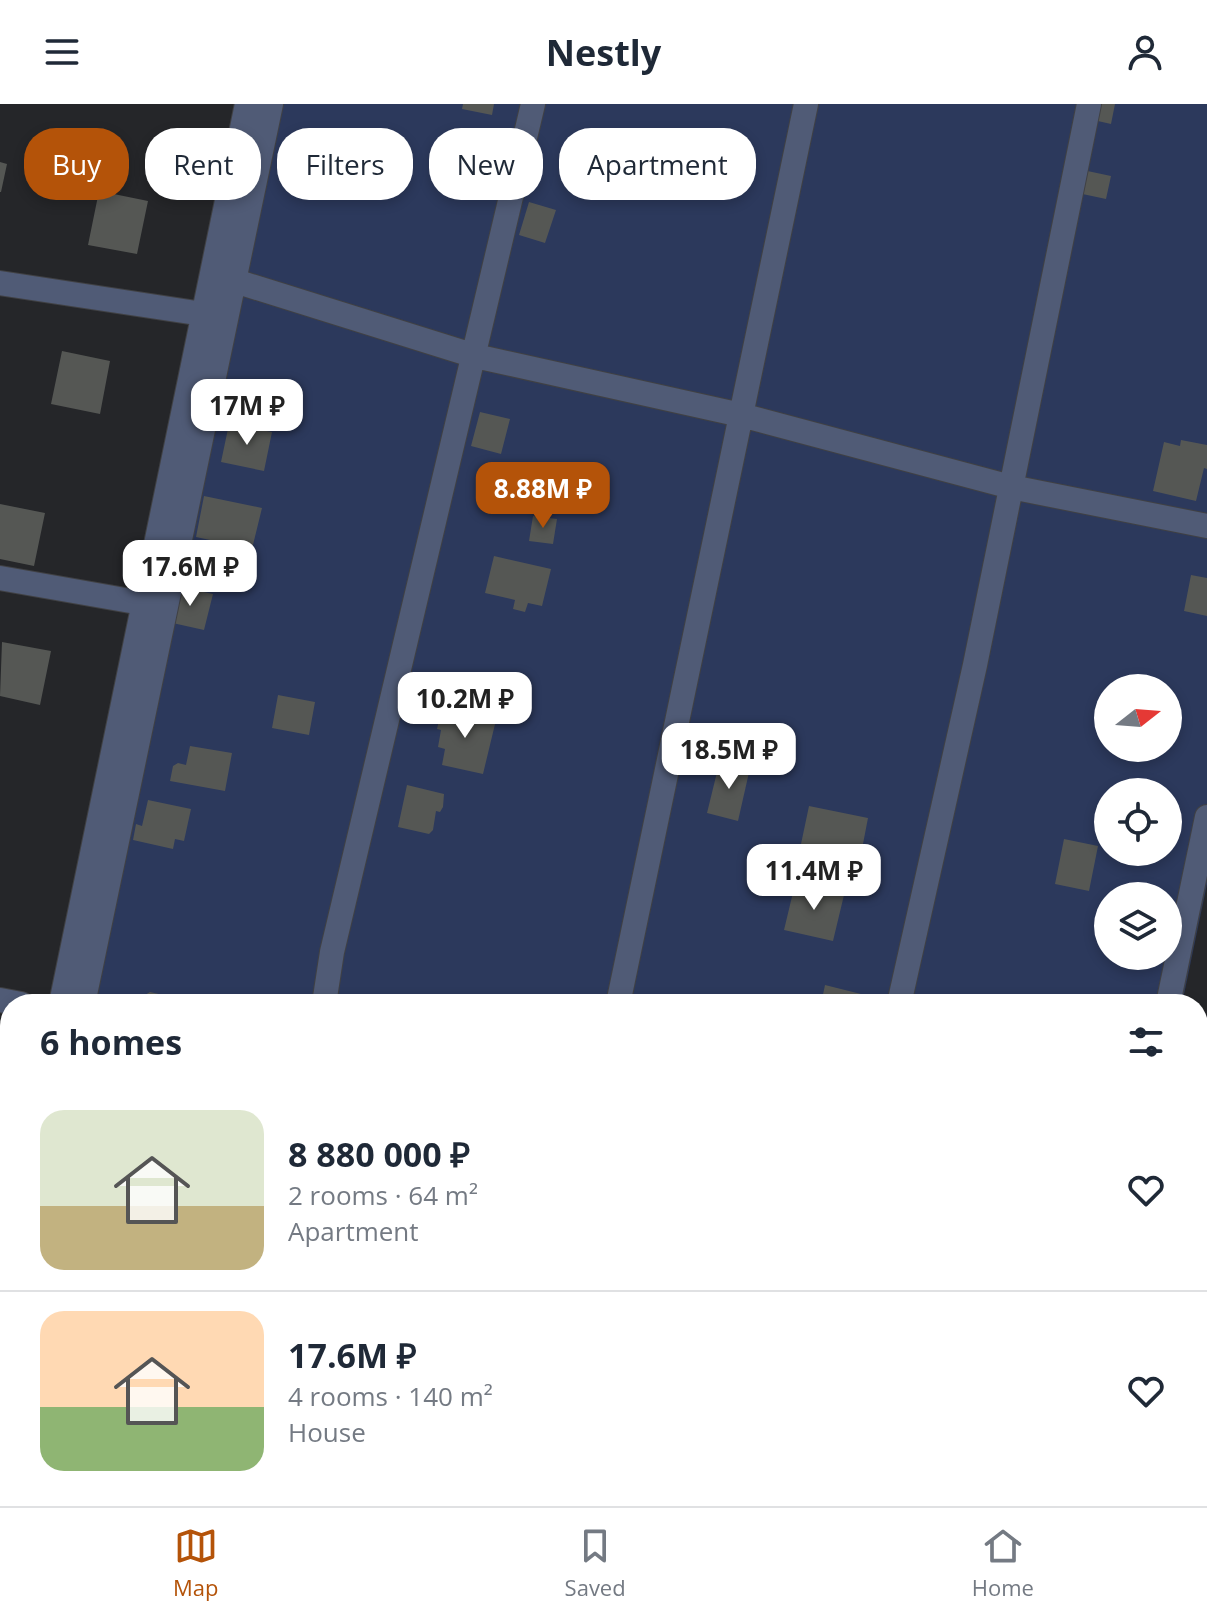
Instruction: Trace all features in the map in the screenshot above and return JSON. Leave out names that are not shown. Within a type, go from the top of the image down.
[{"type":"street","points":[[63,994],[247,104]]},
{"type":"street","points":[[85,994],[271,104]]},
{"type":"street","points":[[326,994],[332,952],[533,104]]},
{"type":"street","points":[[620,994],[806,104]]},
{"type":"street","points":[[901,994],[975,665],[1089,104]]},
{"type":"street","points":[[235,281],[475,356],[741,415],[1011,487],[1207,526]]},
{"type":"street","points":[[0,283],[203,314]]},
{"type":"street","points":[[0,578],[142,603]]},
{"type":"street","points":[[1170,994],[1207,817]]},
{"type":"shaded area","points":[[260,104],[1207,104],[1207,884],[1184,994],[76,994],[240,200],[261,200],[261,128],[255,128]]},
{"type":"building","points":[[463,104],[494,104],[492,115],[462,109]]},
{"type":"building","points":[[1092,104],[1115,104],[1111,124],[1089,119]]},
{"type":"building","points":[[0,162],[7,164],[1,192],[0,192]]},
{"type":"building","points":[[1078,169],[1111,176],[1106,199],[1073,192]]},
{"type":"building","points":[[129,197],[148,201],[137,254],[88,245],[97,200],[129,200]]},
{"type":"building","points":[[529,202],[556,210],[545,243],[519,235]]},
{"type":"building","points":[[62,351],[110,361],[100,414],[51,404]]},
{"type":"building","points":[[480,412],[510,419],[501,454],[471,446]]},
{"type":"building","points":[[229,424],[272,432],[264,471],[221,462]]},
{"type":"building","points":[[1181,440],[1207,445],[1207,469],[1204,468],[1196,501],[1153,491],[1164,442],[1180,446]]},
{"type":"building","points":[[204,496],[262,508],[252,549],[196,537]]},
{"type":"building","points":[[0,504],[45,513],[34,566],[0,559]]},
{"type":"building","points":[[533,516],[557,519],[553,544],[529,541]]},
{"type":"building","points":[[494,556],[551,569],[542,606],[528,603],[525,612],[513,609],[515,600],[485,593]]},
{"type":"building","points":[[1191,575],[1207,578],[1207,616],[1184,611]]},
{"type":"building","points":[[176,586],[213,594],[204,630],[168,622]]},
{"type":"building","points":[[2,642],[51,651],[40,705],[0,696]]},
{"type":"building","points":[[278,695],[315,702],[309,735],[272,728]]},
{"type":"building","points":[[442,707],[496,720],[483,774],[442,765],[445,749],[438,747],[441,730],[437,729]]},
{"type":"building","points":[[190,746],[232,753],[225,791],[170,781],[173,766],[178,763],[186,765]]},
{"type":"building","points":[[720,760],[750,768],[738,821],[707,813]]},
{"type":"building","points":[[407,785],[444,794],[443,807],[440,812],[436,811],[433,830],[429,834],[398,827]]},
{"type":"building","points":[[148,800],[191,809],[184,841],[175,839],[173,849],[133,840],[136,824],[142,826]]},
{"type":"building","points":[[809,806],[868,818],[857,875],[797,863]]},
{"type":"building","points":[[1064,839],[1094,845],[1089,891],[1055,884]]},
{"type":"building","points":[[795,884],[844,895],[833,941],[784,930]]},
{"type":"building","points":[[825,985],[861,994],[823,994]]}]
